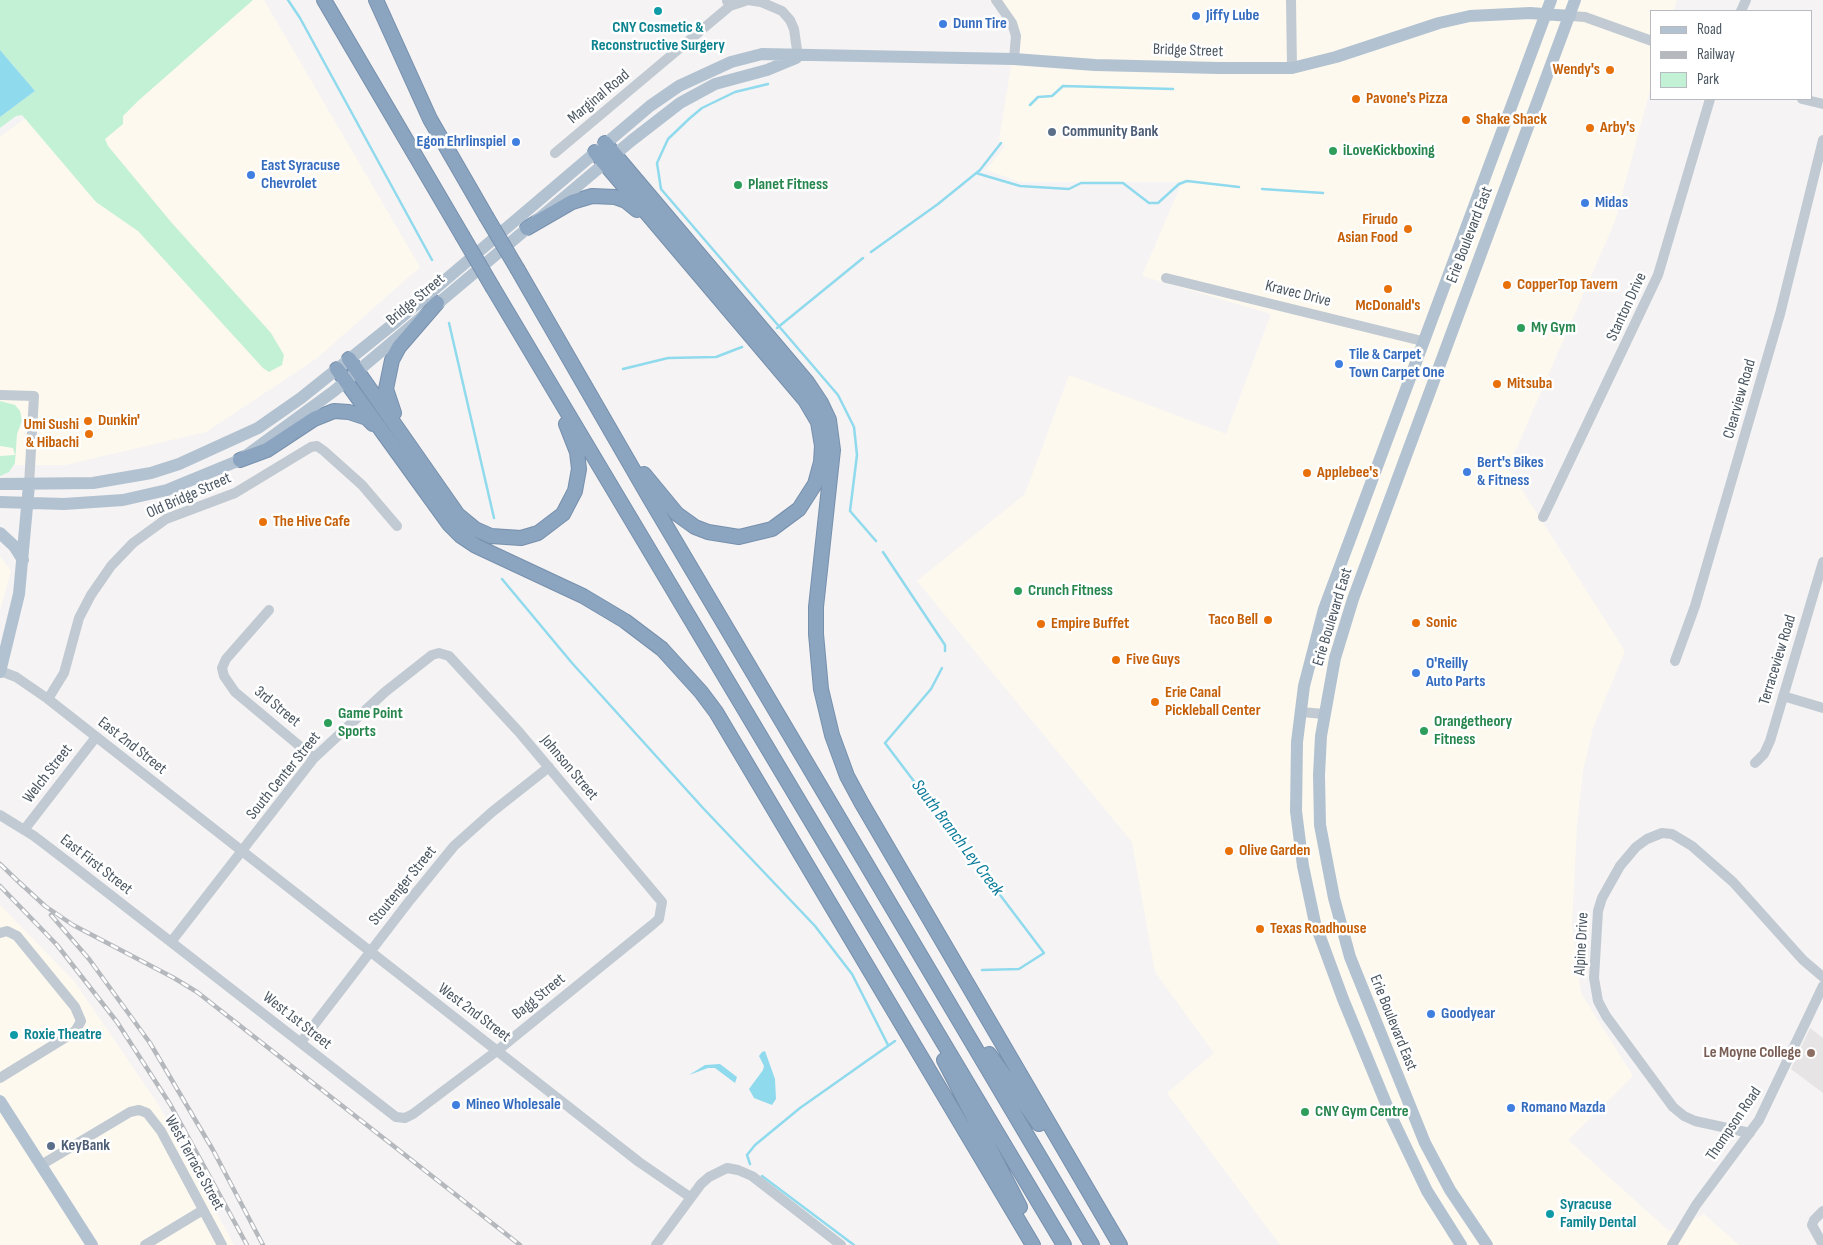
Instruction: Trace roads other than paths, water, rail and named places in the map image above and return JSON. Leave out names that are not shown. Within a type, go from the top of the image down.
[{"type":"highway","points":[[324,0],[553,390],[1064,1245]]},
{"type":"highway","points":[[376,0],[430,119],[1092,1245]]},
{"type":"highway","points":[[600,147],[807,382],[829,420],[833,450],[817,591],[816,634],[821,689],[832,735],[847,776],[861,802],[1120,1245]]},
{"type":"highway","points":[[610,159],[656,224],[805,400],[818,422],[822,446],[821,462],[815,484],[808,498],[788,520],[772,529],[754,535],[729,537],[695,527],[677,514],[619,442]]},
{"type":"highway","points":[[527,228],[579,199],[603,196],[626,201],[656,224]]},
{"type":"highway","points":[[403,435],[388,399],[386,389],[388,370],[399,346],[437,303]]},
{"type":"highway","points":[[353,365],[458,515],[475,529],[491,536],[507,538],[521,538],[538,533],[556,521],[572,500],[579,469],[577,452],[553,390]]},
{"type":"highway","points":[[336,369],[449,524],[461,536],[476,546],[584,596],[618,617],[662,648],[701,692],[716,712],[1033,1245]]},
{"type":"highway","points":[[240,460],[267,450],[314,419],[334,411],[349,412],[367,418],[388,440]]},
{"type":"highway","points":[[861,907],[985,1136],[1038,1245]]},
{"type":"highway","points":[[946,998],[1057,1148],[1101,1213]]},
{"type":"main road","name":"Erie Boulevard East","points":[[1461,1245],[1427,1191],[1392,1118],[1315,923],[1302,866],[1296,811],[1296,758],[1304,686],[1319,622],[1422,341],[1551,0]]},
{"type":"main road","name":"Erie Boulevard East","points":[[1487,1245],[1450,1190],[1422,1137],[1362,991],[1340,926],[1320,825],[1319,775],[1324,714],[1335,658],[1353,599],[1575,0]]},
{"type":"main road","name":"Bridge Street","points":[[0,502],[28,504],[123,500],[176,487],[240,460],[345,381],[353,365],[600,147],[650,106],[704,73],[732,62],[762,54],[798,57],[1014,59],[1095,65],[1292,68],[1336,57],[1445,21],[1500,14],[1570,16]]},
{"type":"main road","name":"Bridge Street","points":[[0,484],[93,484],[150,473],[179,464],[227,444],[258,428],[336,369],[353,365],[437,303],[680,103],[709,87],[745,74],[767,70],[798,57]]},
{"type":"main road","points":[[0,672],[19,594],[29,484]]},
{"type":"main road","points":[[0,533],[14,546],[23,560]]},
{"type":"main road","points":[[1,1104],[92,1245]]},
{"type":"street","points":[[728,3],[748,0],[772,5],[782,11],[790,20],[794,29],[798,57]]},
{"type":"street","points":[[996,0],[1012,23],[1016,36],[1014,59]]},
{"type":"street","points":[[1291,0],[1292,68]]},
{"type":"street","name":"Marginal Road","points":[[555,153],[728,3]]},
{"type":"street","points":[[1570,16],[1586,17],[1650,40]]},
{"type":"street","name":"Stanton Drive","points":[[1543,517],[1658,275],[1710,100]]},
{"type":"street","points":[[1806,100],[1823,104]]},
{"type":"street","name":"Clearview Road","points":[[1674,662],[1695,606],[1777,323],[1823,140]]},
{"type":"street","name":"Kravec Drive","points":[[1166,278],[1422,341]]},
{"type":"street","points":[[0,395],[34,396],[29,484]]},
{"type":"street","name":"Old Bridge Street","points":[[48,699],[64,673],[79,618],[91,595],[112,566],[133,542],[166,519],[235,493],[312,447],[317,446],[362,485],[397,526]]},
{"type":"street","name":"Terraceview Road","points":[[1755,763],[1764,754],[1770,741],[1823,562]]},
{"type":"street","name":"3rd Street","points":[[268,610],[226,659],[222,668],[224,676],[235,692],[314,758]]},
{"type":"street","name":"South Center Street","points":[[170,942],[314,758],[385,692],[432,655],[442,653]]},
{"type":"street","name":"Johnson Street","points":[[442,653],[449,656],[482,691],[549,768],[662,902],[662,911]]},
{"type":"street","name":"East 2nd Street","points":[[0,672],[16,677],[48,699],[242,851]]},
{"type":"street","points":[[1783,696],[1823,708]]},
{"type":"street","points":[[1301,712],[1324,714]]},
{"type":"street","name":"Welch Street","points":[[24,830],[96,737]]},
{"type":"street","name":"Stoutenger Street","points":[[301,1042],[454,846],[492,812],[549,768]]},
{"type":"street","name":"East First Street","points":[[0,816],[24,830],[170,942]]},
{"type":"street","name":"Alpine Drive","points":[[1750,1133],[1695,1121],[1684,1116],[1673,1107],[1606,1016],[1598,1001],[1594,970],[1598,911],[1606,890],[1620,866],[1636,847],[1647,839],[1662,833],[1672,834],[1692,846],[1733,882],[1803,960],[1823,977]]},
{"type":"street","name":"West 2nd Street","points":[[242,851],[639,1162],[690,1197]]},
{"type":"street","name":"Bagg Street","points":[[406,1118],[498,1050],[652,925],[659,919],[662,911]]},
{"type":"street","points":[[0,1078],[68,1036],[80,1024],[80,1016],[75,1006],[17,936],[3,932]]},
{"type":"street","name":"West 1st Street","points":[[170,942],[396,1117],[406,1118]]},
{"type":"street","name":"Thompson Road","points":[[1672,1245],[1696,1205],[1750,1133],[1779,1082],[1823,986]]},
{"type":"street","name":"West Terrace Street","points":[[41,1165],[130,1112],[139,1110],[152,1118],[222,1245]]},
{"type":"street","points":[[656,1245],[690,1197],[709,1177],[727,1168],[752,1176],[840,1245]]},
{"type":"street","points":[[145,1245],[203,1210]]},
{"type":"street","points":[[1823,1211],[1814,1220],[1812,1225],[1813,1231],[1823,1245]]},
{"type":"water","points":[[0,50],[35,91],[0,117]]},
{"type":"water","points":[[765,1051],[775,1079],[776,1099],[772,1105],[754,1098],[749,1089],[763,1070],[764,1066],[759,1056]]},
{"type":"water","points":[[720,1064],[737,1077],[735,1083],[715,1068],[708,1068],[689,1075],[705,1065]]},
{"type":"waterway","points":[[288,0],[300,18],[432,260]]},
{"type":"waterway","points":[[768,84],[735,92],[702,108],[668,139],[657,163],[661,189],[838,395],[854,427],[857,455],[850,511],[876,541]]},
{"type":"waterway","points":[[1030,105],[1038,97],[1052,96],[1063,86],[1173,89]]},
{"type":"waterway","points":[[871,252],[938,204],[980,170],[1001,143]]},
{"type":"waterway","points":[[976,173],[1020,186],[1069,189],[1081,183],[1123,183],[1149,203],[1158,203],[1179,184],[1187,181],[1239,187]]},
{"type":"waterway","points":[[1262,189],[1323,193]]},
{"type":"waterway","points":[[777,328],[863,258]]},
{"type":"waterway","points":[[449,323],[494,518]]},
{"type":"waterway","points":[[623,369],[668,358],[716,357],[742,347]]},
{"type":"waterway","points":[[883,552],[945,645],[945,651]]},
{"type":"waterway","points":[[502,579],[572,663],[703,808],[815,926],[852,974],[888,1045]]},
{"type":"waterway","name":"South Branch Ley Creek","points":[[942,668],[931,689],[885,743],[1044,953],[1019,969],[982,970]]},
{"type":"waterway","name":"South Branch Ley Creek","points":[[750,1164],[747,1155],[755,1145],[800,1108],[895,1041]]},
{"type":"waterway","name":"South Branch Ley Creek","points":[[762,1176],[854,1245]]},
{"type":"railway","points":[[0,864],[23,886]]},
{"type":"railway","points":[[19,882],[45,906],[73,925],[197,992],[520,1245]]},
{"type":"railway","points":[[0,886],[57,945],[117,1022],[170,1104],[247,1245]]},
{"type":"railway","points":[[51,915],[89,959],[150,1043],[213,1150],[263,1245]]},
{"type":"place","name":"CNY Cosmetic & Reconstructive Surgery","points":[[658,11]]},
{"type":"place","name":"Jiffy Lube","points":[[1196,16]]},
{"type":"place","name":"Dunn Tire","points":[[943,24]]},
{"type":"place","name":"Wendy's","points":[[1610,70]]},
{"type":"place","name":"Pavone's Pizza","points":[[1356,99]]},
{"type":"place","name":"Shake Shack","points":[[1466,120]]},
{"type":"place","name":"Arby's","points":[[1590,128]]},
{"type":"place","name":"Community Bank","points":[[1052,132]]},
{"type":"place","name":"Egon Ehrlinspiel","points":[[516,142]]},
{"type":"place","name":"iLoveKickboxing","points":[[1333,151]]},
{"type":"place","name":"East Syracuse Chevrolet","points":[[251,175]]},
{"type":"place","name":"Planet Fitness","points":[[738,185]]},
{"type":"place","name":"Midas","points":[[1585,203]]},
{"type":"place","name":"Firudo Asian Food","points":[[1408,229]]},
{"type":"place","name":"CopperTop Tavern","points":[[1507,285]]},
{"type":"place","name":"McDonald's","points":[[1388,289]]},
{"type":"place","name":"My Gym","points":[[1521,328]]},
{"type":"place","name":"Tile & Carpet Town Carpet One","points":[[1339,364]]},
{"type":"place","name":"Mitsuba","points":[[1497,384]]},
{"type":"place","name":"Dunkin'","points":[[88,421]]},
{"type":"place","name":"Umi Sushi & Hibachi","points":[[89,434]]},
{"type":"place","name":"Bert's Bikes & Fitness","points":[[1467,472]]},
{"type":"place","name":"Applebee's","points":[[1307,473]]},
{"type":"place","name":"The Hive Cafe","points":[[263,522]]},
{"type":"place","name":"Crunch Fitness","points":[[1018,591]]},
{"type":"place","name":"Taco Bell","points":[[1268,620]]},
{"type":"place","name":"Sonic","points":[[1416,623]]},
{"type":"place","name":"Empire Buffet","points":[[1041,624]]},
{"type":"place","name":"Five Guys","points":[[1116,660]]},
{"type":"place","name":"O'Reilly Auto Parts","points":[[1416,673]]},
{"type":"place","name":"Erie Canal Pickleball Center","points":[[1155,702]]},
{"type":"place","name":"Game Point Sports","points":[[328,723]]},
{"type":"place","name":"Orangetheory Fitness","points":[[1424,731]]},
{"type":"place","name":"Olive Garden","points":[[1229,851]]},
{"type":"place","name":"Texas Roadhouse","points":[[1260,929]]},
{"type":"place","name":"Goodyear","points":[[1431,1014]]},
{"type":"place","name":"Roxie Theatre","points":[[14,1035]]},
{"type":"place","name":"Le Moyne College","points":[[1811,1053]]},
{"type":"place","name":"Mineo Wholesale","points":[[456,1105]]},
{"type":"place","name":"Romano Mazda","points":[[1511,1108]]},
{"type":"place","name":"CNY Gym Centre","points":[[1305,1112]]},
{"type":"place","name":"KeyBank","points":[[51,1146]]},
{"type":"place","name":"Syracuse Family Dental","points":[[1550,1214]]}]
